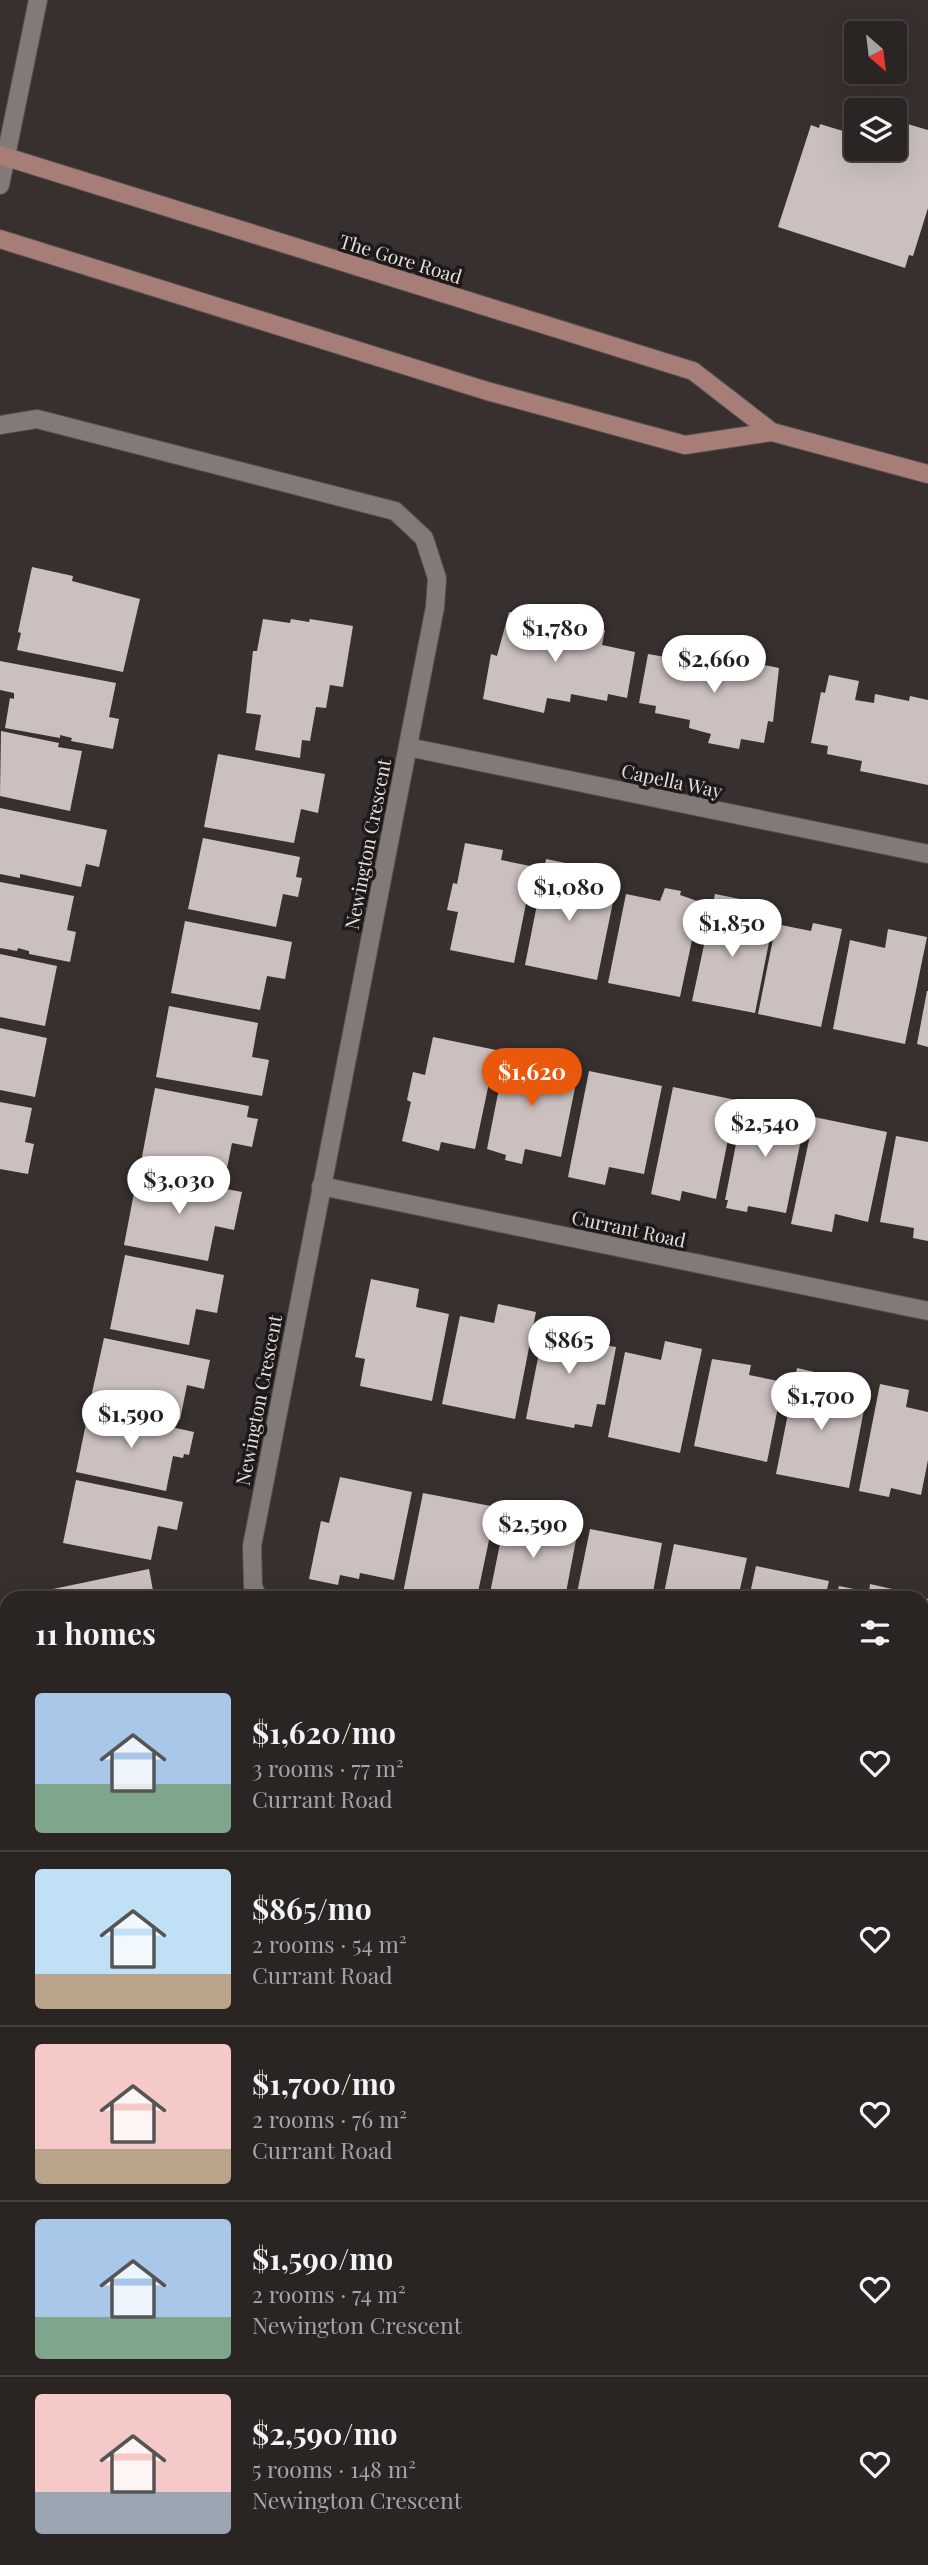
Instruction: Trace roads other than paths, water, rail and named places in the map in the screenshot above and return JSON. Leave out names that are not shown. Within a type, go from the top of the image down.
[{"type":"main road","name":"The Gore Road","points":[[3,156],[693,371],[772,432],[928,474]]},
{"type":"main road","name":"The Gore Road","points":[[0,239],[487,391],[685,445],[772,432]]},
{"type":"street","points":[[0,185],[3,156],[38,0]]},
{"type":"street","name":"Newington Crescent","points":[[0,425],[37,419],[395,511],[425,538],[437,578],[435,607],[251,1546],[255,1591]]},
{"type":"street","name":"Capella Way","points":[[408,747],[928,854]]},
{"type":"street","name":"Currant Road","points":[[321,1186],[928,1311]]}]
